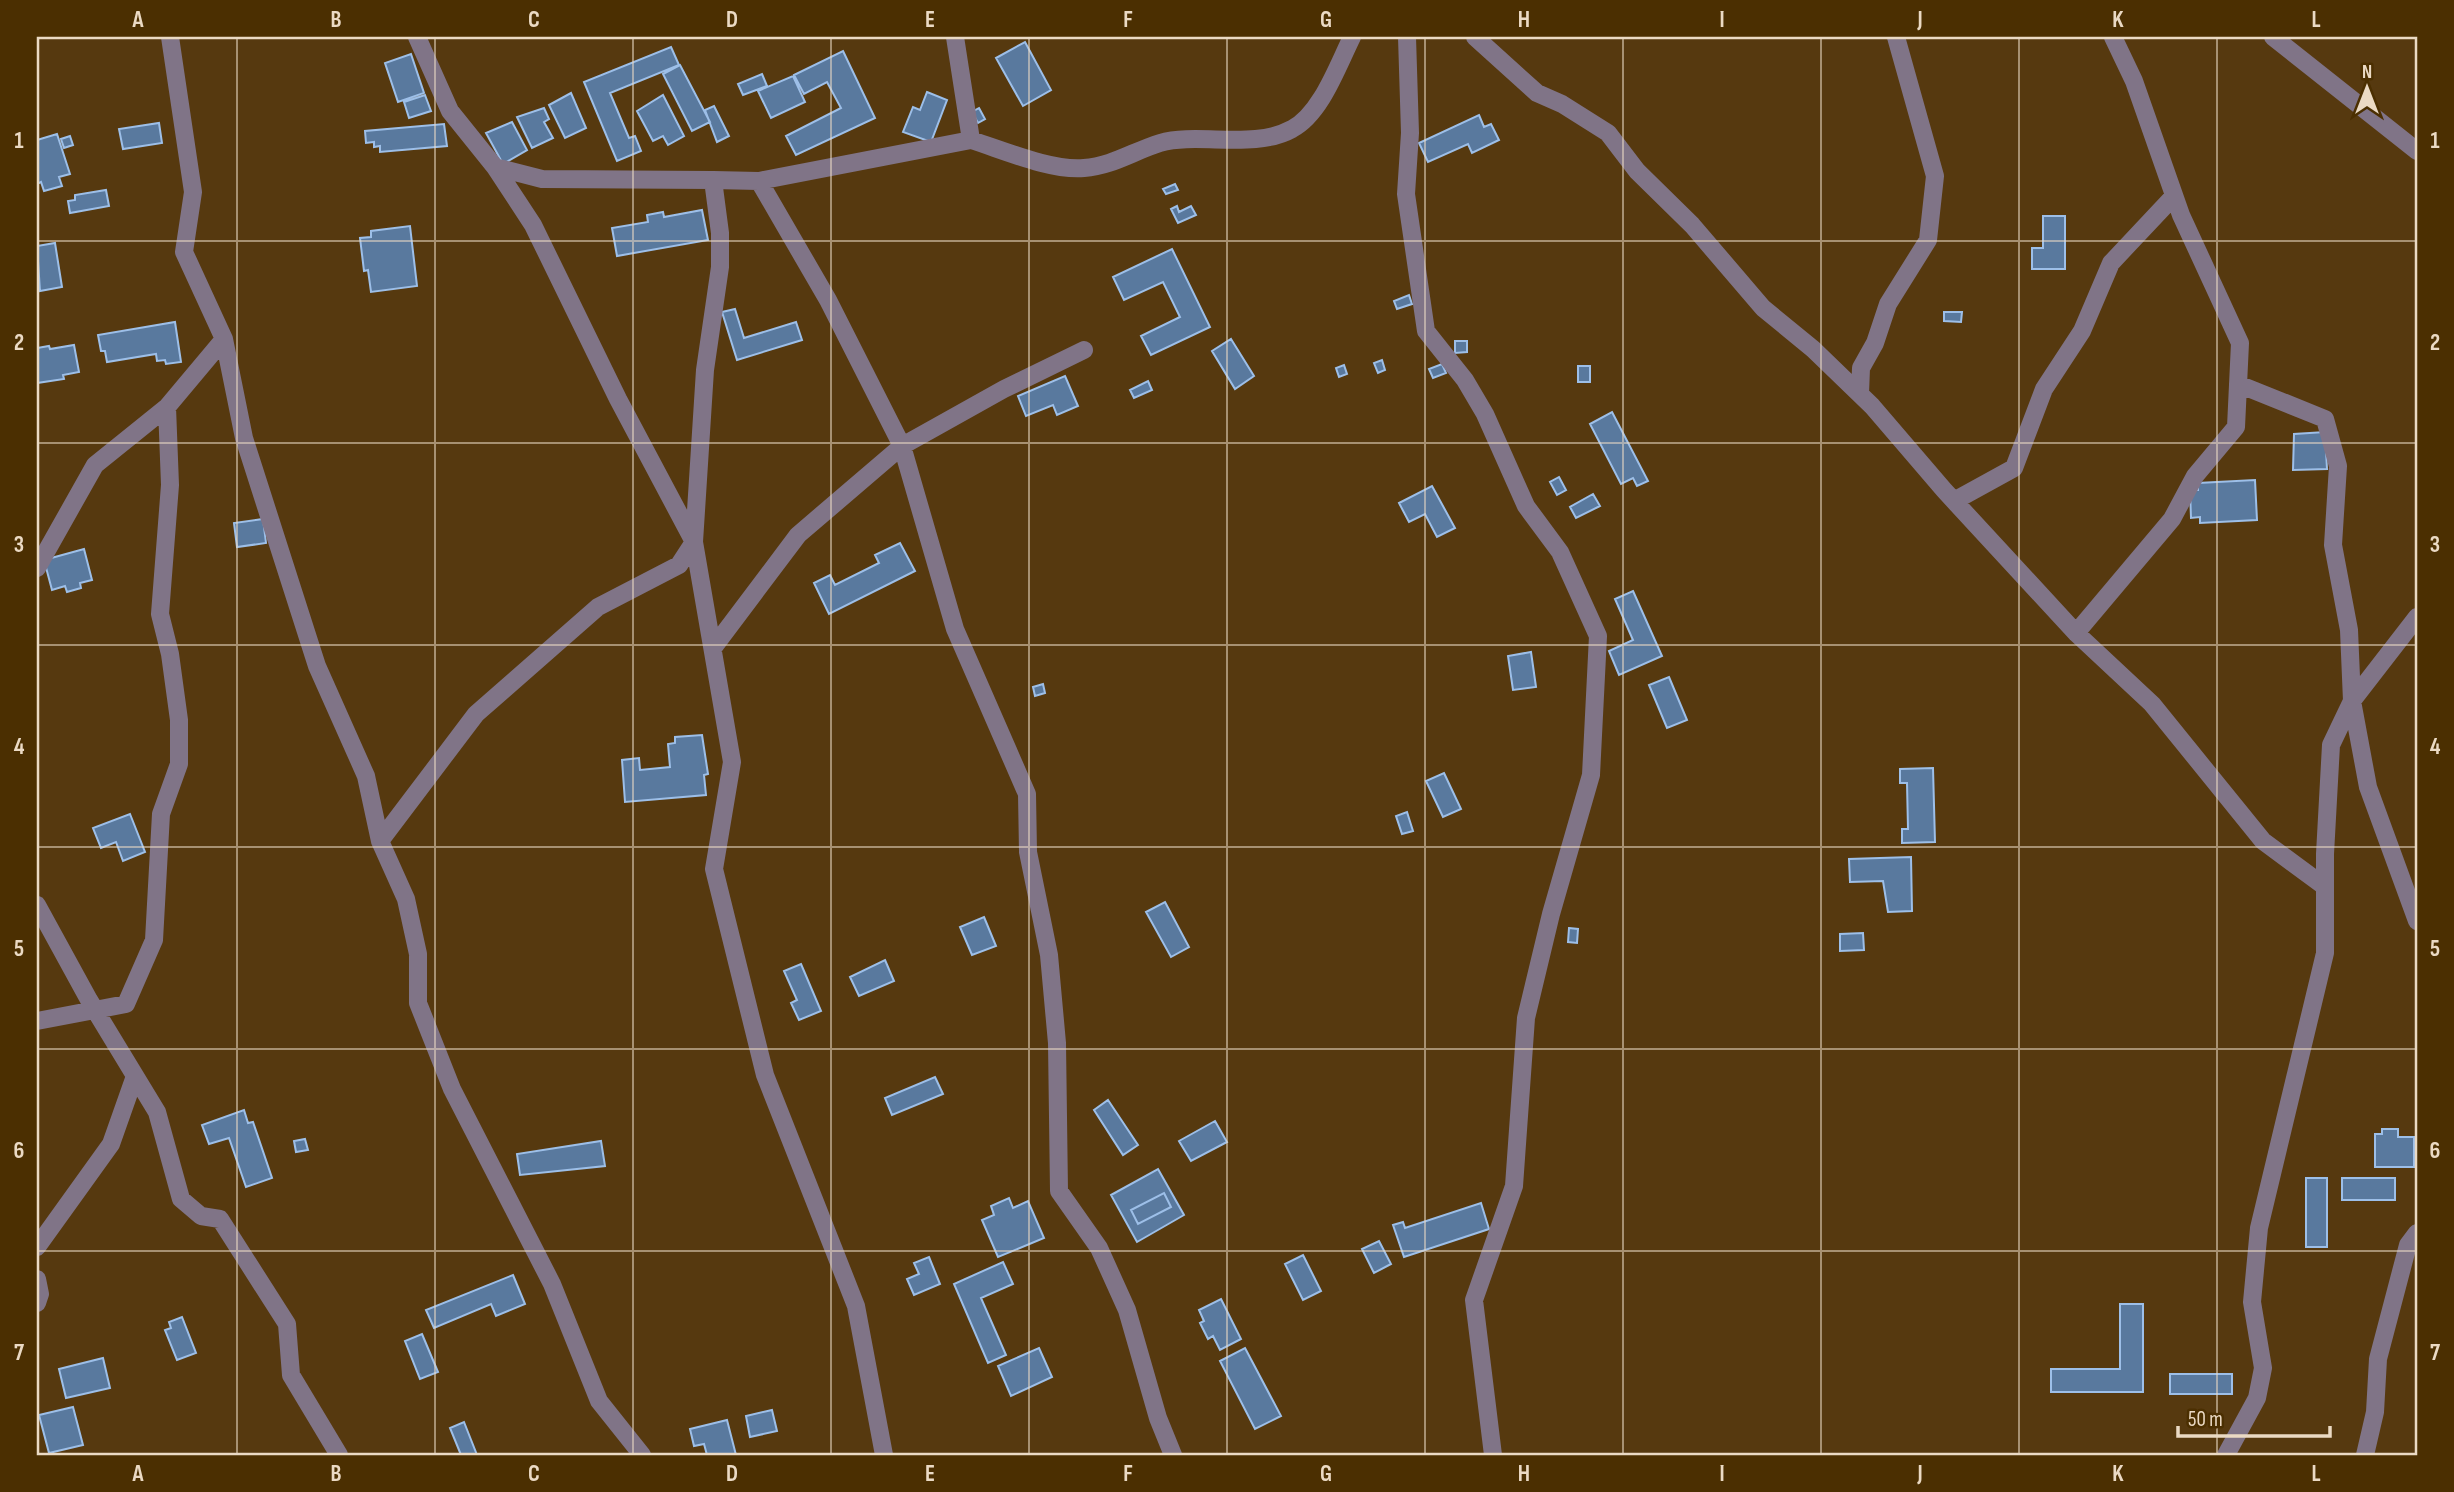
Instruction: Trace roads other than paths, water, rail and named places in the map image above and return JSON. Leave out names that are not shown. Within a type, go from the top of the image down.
[{"type":"street","points":[[170,37],[193,192],[184,252],[224,339],[244,438],[317,666],[366,776],[380,841],[406,899],[418,954],[418,1003],[452,1089],[552,1284],[599,1401],[642,1455]]},
{"type":"street","points":[[417,37],[450,111],[495,167],[533,225],[618,399],[694,542]]},
{"type":"street","points":[[955,37],[971,140]]},
{"type":"street","points":[[495,167],[542,179],[759,181],[971,140],[1034,160],[1083,169],[1126,159],[1162,143],[1259,138],[1293,129],[1321,100],[1352,37]]},
{"type":"street","points":[[1407,37],[1410,133],[1406,194],[1426,331],[1465,380],[1485,414],[1526,506],[1560,552],[1598,636],[1591,775],[1526,1018],[1514,1186],[1474,1300],[1493,1455]]},
{"type":"street","points":[[1475,37],[1537,93],[1562,104],[1608,133],[1637,171],[1692,225],[1763,308],[1814,349],[1860,394],[2076,633],[2152,704],[2263,841],[2324,886]]},
{"type":"street","points":[[1860,394],[1861,368],[1875,343],[1888,304],[1928,240],[1935,176],[1896,37]]},
{"type":"street","points":[[2076,633],[2172,519],[2195,476],[2236,427],[2240,343],[2174,196],[2134,81],[2113,37]]},
{"type":"street","points":[[2273,37],[2417,151]]},
{"type":"street","points":[[713,180],[720,233],[720,267],[705,370],[694,542],[732,762],[714,869],[765,1075],[861,1321],[884,1455]]},
{"type":"street","points":[[759,181],[828,299],[902,446],[955,629],[1027,794],[1028,852],[1049,955],[1057,1043],[1059,1191],[1099,1248],[1127,1310],[1158,1418],[1173,1455]]},
{"type":"street","points":[[1954,501],[2014,468],[2044,389],[2082,331],[2111,263],[2174,196]]},
{"type":"street","points":[[37,568],[94,465],[167,407],[224,339]]},
{"type":"street","points":[[713,648],[798,535],[902,446],[1004,389],[1084,350]]},
{"type":"street","points":[[2238,384],[2325,419],[2338,466],[2333,545],[2349,630],[2352,701],[2368,787],[2417,921]]},
{"type":"street","points":[[37,1021],[126,1003],[154,940],[161,814],[179,764],[179,720],[170,654],[160,614],[170,485],[167,407]]},
{"type":"street","points":[[380,841],[476,713],[598,607],[680,565],[694,542]]},
{"type":"street","points":[[2226,1455],[2257,1398],[2263,1368],[2252,1302],[2259,1228],[2325,953],[2324,886],[2331,745],[2352,701],[2417,617]]},
{"type":"street","points":[[37,905],[94,1010],[156,1112],[181,1199],[201,1216],[220,1219],[287,1324],[291,1375],[339,1455]]},
{"type":"street","points":[[37,1247],[111,1144],[135,1076]]},
{"type":"street","points":[[2365,1455],[2375,1412],[2378,1359],[2408,1245],[2417,1233]]},
{"type":"street","points":[[37,1279],[40,1294],[37,1303]]}]
